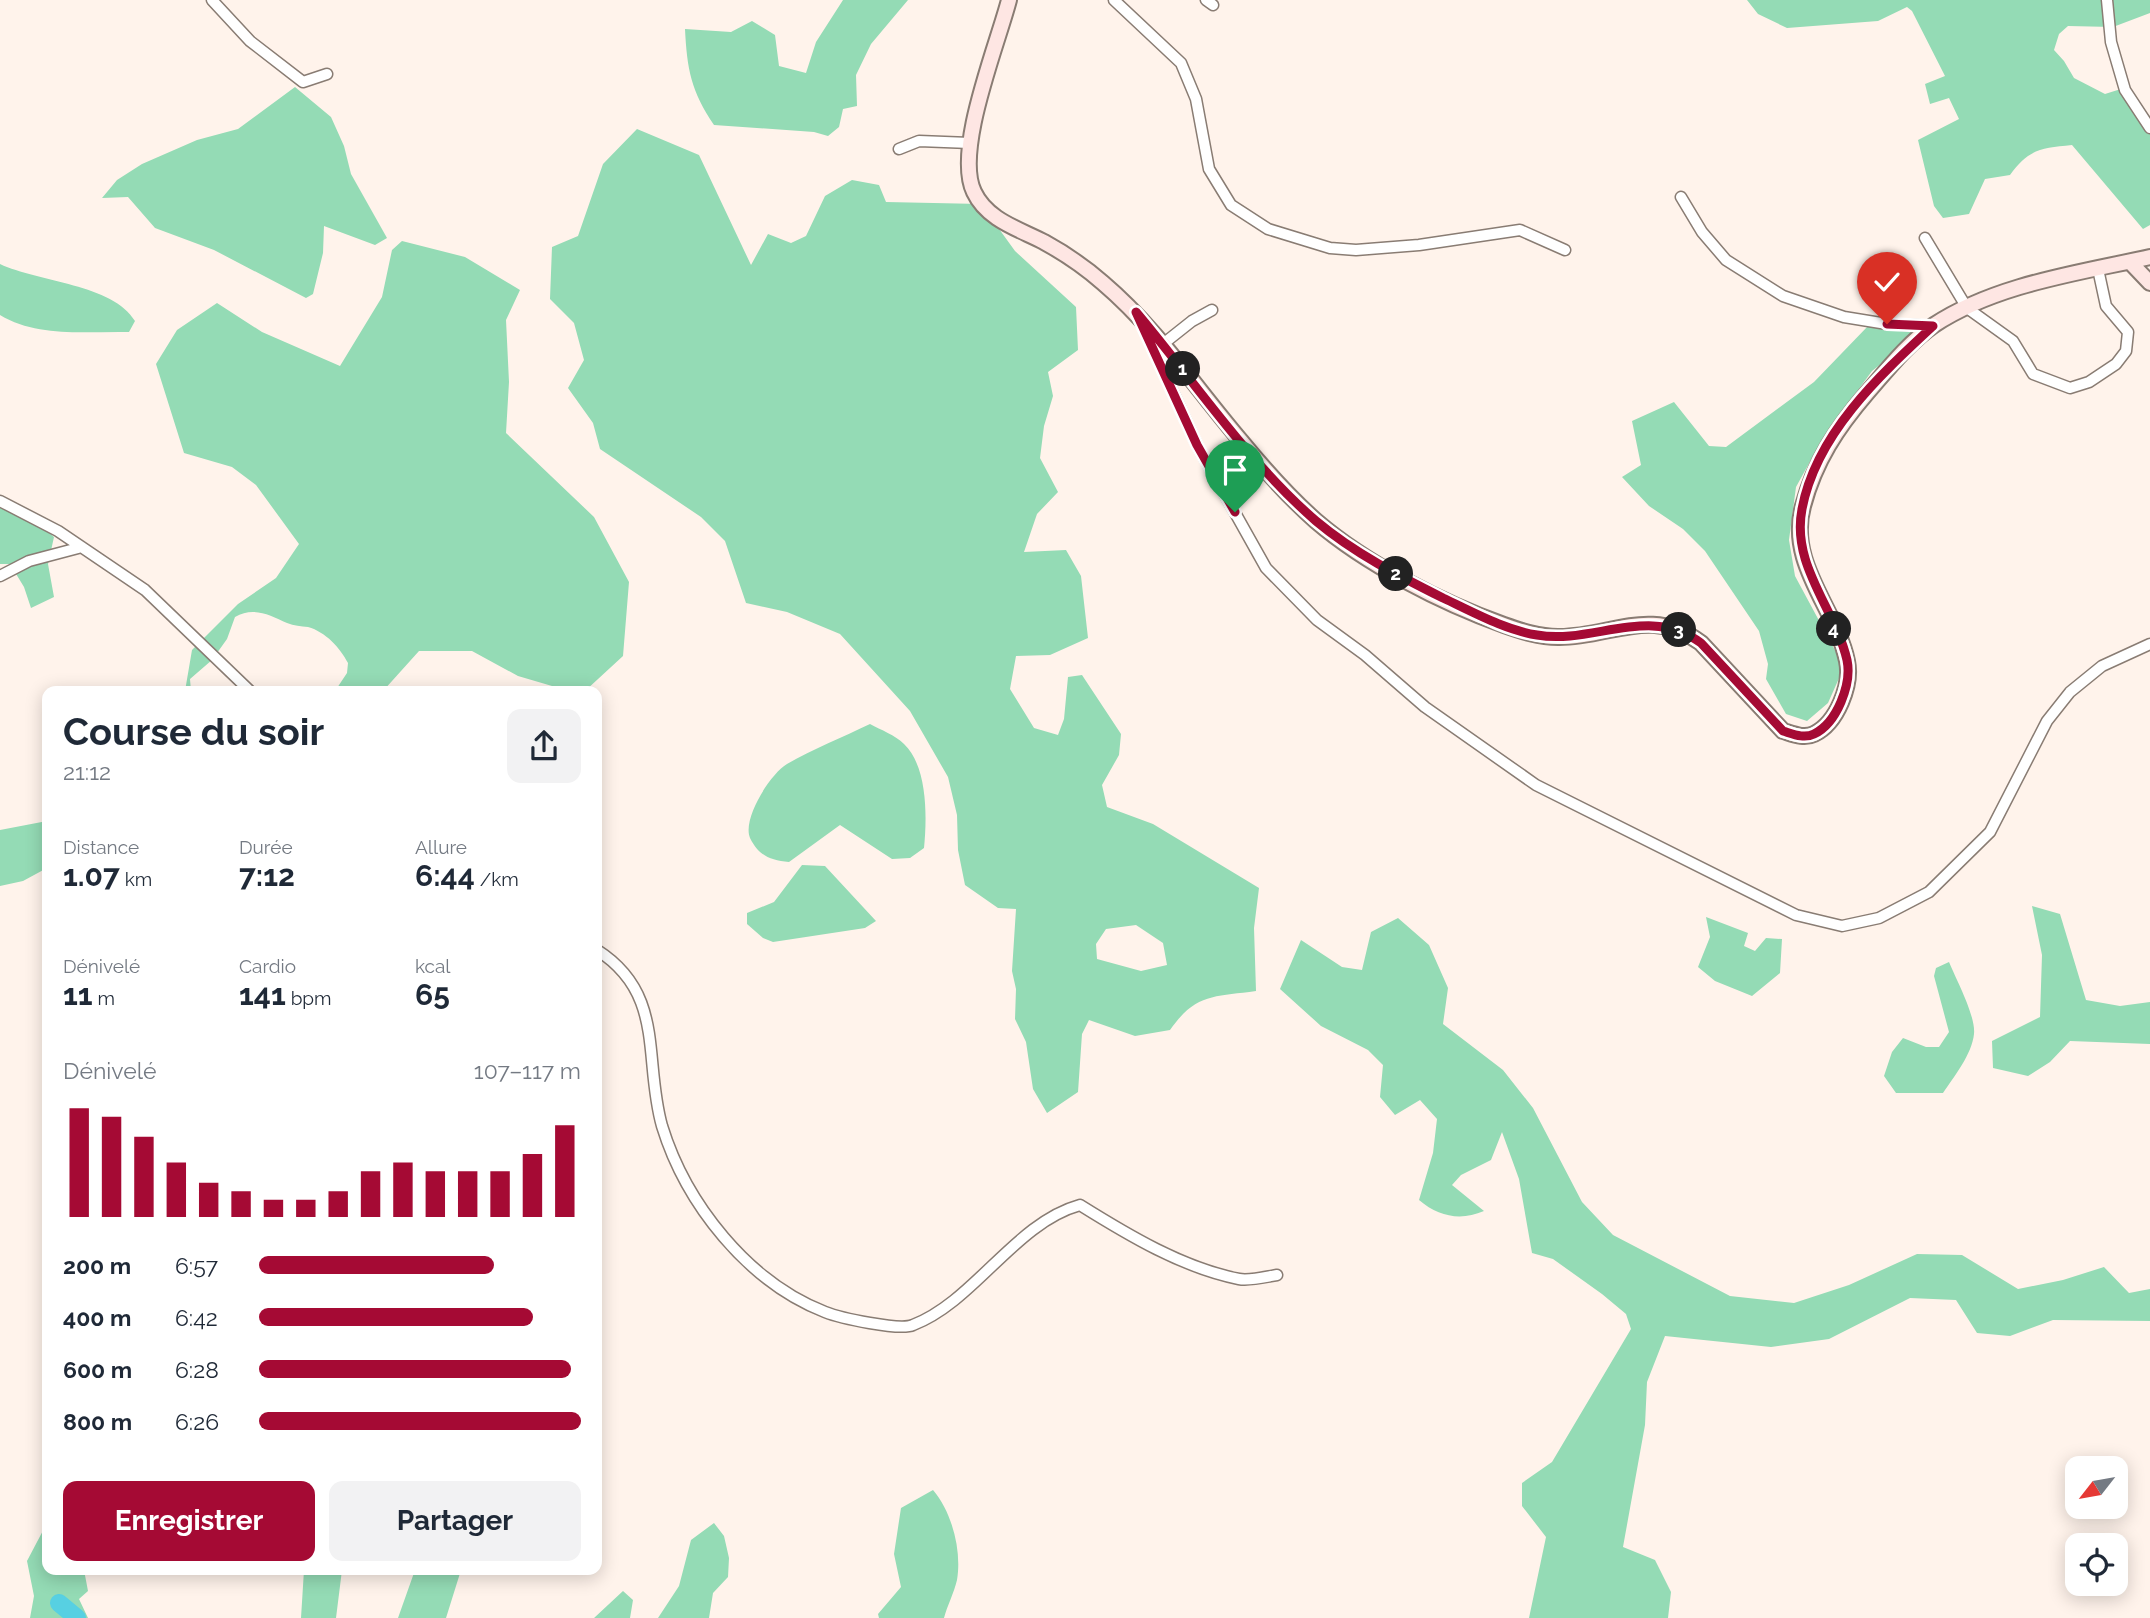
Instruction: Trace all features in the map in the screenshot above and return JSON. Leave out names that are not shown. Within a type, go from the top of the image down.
[{"type":"main road","points":[[1009,0],[970,143],[968,176],[981,204],[991,214],[1047,243],[1100,281],[1136,312],[1279,484],[1317,521],[1354,549],[1462,607],[1536,635],[1559,637],[1644,625],[1687,632],[1701,643],[1783,731],[1801,737],[1814,734],[1826,724],[1836,711],[1848,677],[1847,660],[1809,575],[1801,544],[1801,511],[1810,483],[1826,446],[1842,422],[1933,326],[1967,308],[2019,288],[2150,257]]},
{"type":"main road","points":[[2130,262],[2150,283]]},
{"type":"street","points":[[212,0],[250,41],[303,82],[327,74]]},
{"type":"street","points":[[1114,0],[1181,63],[1196,99],[1209,169],[1231,205],[1268,229],[1330,248],[1356,250],[1419,245],[1520,230],[1565,250]]},
{"type":"street","points":[[2107,0],[2111,42],[2125,90],[2150,128]]},
{"type":"street","points":[[899,149],[919,141],[970,143]]},
{"type":"street","points":[[1681,197],[1702,232],[1726,260],[1783,296],[1844,317],[1887,324],[1933,326]]},
{"type":"street","points":[[1925,238],[1967,308],[2013,341],[2034,374],[2070,388],[2090,382],[2116,364],[2126,351],[2128,332],[2106,306],[2098,269]]},
{"type":"street","points":[[1163,344],[1192,321],[1212,310]]},
{"type":"street","points":[[1136,312],[1197,445],[1266,568],[1317,620],[1365,655],[1425,707],[1536,785],[1796,915],[1842,926],[1879,918],[1928,892],[1990,832],[2047,721],[2070,692],[2102,666],[2150,644]]},
{"type":"street","points":[[0,501],[82,547],[145,590],[245,686]]},
{"type":"street","points":[[0,576],[29,561],[82,547]]},
{"type":"street","points":[[602,953],[610,958],[638,992],[649,1022],[662,1124],[676,1165],[703,1210],[740,1253],[764,1279],[798,1301],[836,1316],[911,1326],[948,1304],[985,1270],[1060,1211],[1080,1205],[1111,1224],[1196,1265],[1241,1280],[1277,1275]]},
{"type":"green space","points":[[843,0],[908,0],[871,44],[856,75],[857,106],[843,109],[839,127],[828,136],[814,132],[714,125],[695,90],[687,56],[685,29],[731,32],[752,21],[775,35],[779,66],[806,73],[816,42]]},
{"type":"green space","points":[[1747,0],[2150,0],[2150,13],[2113,27],[2068,26],[2059,34],[2054,50],[2074,78],[2105,94],[2124,88],[2140,112],[2150,116],[2150,225],[2143,229],[2072,145],[2036,151],[2023,160],[2010,175],[1985,179],[1969,214],[1943,218],[1934,206],[1918,140],[1959,119],[1949,98],[1930,104],[1925,84],[1945,76],[1912,11],[1907,7],[1878,21],[1787,28],[1758,14]]},
{"type":"green space","points":[[295,87],[331,117],[344,146],[351,174],[387,238],[375,245],[324,226],[323,253],[313,294],[306,298],[214,250],[155,228],[128,197],[102,198],[117,180],[142,164],[197,140],[238,129]]},
{"type":"green space","points":[[637,129],[699,155],[751,265],[768,234],[791,243],[806,236],[825,196],[852,180],[879,185],[886,202],[981,204],[1015,251],[1076,307],[1078,350],[1048,372],[1053,396],[1044,426],[1040,458],[1058,492],[1037,514],[1024,552],[1066,550],[1081,576],[1088,638],[1050,655],[1016,656],[1010,689],[1034,728],[1058,735],[1064,719],[1068,677],[1082,675],[1121,734],[1119,755],[1102,785],[1107,807],[1153,824],[1259,888],[1254,928],[1256,991],[1217,996],[1198,1003],[1188,1009],[1170,1030],[1135,1036],[1089,1020],[1082,1034],[1078,1092],[1047,1113],[1033,1089],[1026,1042],[1015,1019],[1016,989],[1012,971],[1016,909],[998,908],[965,885],[958,850],[957,815],[948,777],[910,711],[840,634],[787,612],[746,603],[725,541],[701,517],[600,449],[593,423],[568,388],[584,360],[574,323],[550,299],[552,247],[578,236],[603,164]],"holes":[[[1136,925],[1163,943],[1167,965],[1141,971],[1097,959],[1096,944],[1106,929]]]},
{"type":"green space","points":[[402,241],[465,257],[520,290],[506,320],[509,382],[506,433],[594,517],[629,582],[623,656],[590,686],[552,686],[518,676],[472,651],[419,651],[388,686],[338,686],[347,673],[348,663],[332,641],[308,627],[290,624],[261,613],[248,612],[235,617],[227,639],[212,660],[190,679],[191,686],[186,686],[192,650],[238,604],[276,578],[299,544],[256,485],[232,467],[184,453],[156,364],[177,330],[217,303],[262,332],[340,366],[382,297],[392,250]]},
{"type":"green space","points":[[0,264],[93,291],[124,309],[135,321],[129,332],[63,332],[15,322],[0,315]]},
{"type":"green space","points":[[1902,318],[1924,330],[1872,371],[1823,438],[1796,487],[1789,540],[1795,576],[1844,667],[1828,703],[1807,721],[1786,714],[1766,679],[1768,664],[1759,631],[1705,551],[1683,529],[1649,506],[1622,477],[1641,465],[1632,421],[1674,402],[1709,446],[1726,447],[1814,382],[1868,326]]},
{"type":"green space","points":[[0,505],[40,525],[54,537],[48,564],[54,597],[31,608],[24,587],[10,564],[0,564]]},
{"type":"green space","points":[[870,724],[904,744],[918,766],[924,793],[924,848],[910,858],[892,859],[840,825],[789,862],[761,853],[750,838],[750,820],[759,798],[773,777],[787,764]]},
{"type":"green space","points":[[42,822],[42,871],[23,881],[0,886],[0,830]]},
{"type":"green space","points":[[802,865],[825,866],[876,921],[865,928],[773,942],[763,938],[747,924],[747,913],[774,902]]},
{"type":"green space","points":[[2032,906],[2060,914],[2086,1000],[2120,1006],[2150,1002],[2150,1044],[2070,1041],[2050,1062],[2028,1076],[1993,1068],[1992,1041],[2040,1017],[2042,955]]},
{"type":"green space","points":[[1706,917],[1748,933],[1744,946],[1755,951],[1766,938],[1782,939],[1780,973],[1752,996],[1715,981],[1698,967],[1710,937]]},
{"type":"green space","points":[[1398,918],[1429,945],[1448,988],[1443,1024],[1503,1070],[1533,1108],[1582,1202],[1613,1235],[1730,1296],[1794,1303],[1849,1285],[1917,1254],[1962,1255],[2018,1289],[2063,1280],[2104,1267],[2129,1293],[2150,1289],[2150,1321],[2053,1320],[2010,1336],[1977,1333],[1956,1300],[1910,1298],[1829,1339],[1771,1347],[1665,1336],[1647,1382],[1645,1425],[1623,1547],[1655,1560],[1671,1592],[1668,1618],[1529,1618],[1546,1537],[1522,1506],[1522,1483],[1552,1462],[1631,1329],[1626,1314],[1602,1294],[1553,1259],[1532,1253],[1519,1179],[1502,1132],[1491,1160],[1461,1175],[1452,1185],[1484,1211],[1467,1216],[1450,1216],[1419,1200],[1433,1153],[1437,1119],[1420,1100],[1395,1115],[1380,1097],[1383,1065],[1368,1050],[1321,1026],[1280,989],[1301,940],[1342,967],[1362,970],[1371,932]]},
{"type":"green space","points":[[1949,962],[1972,1018],[1973,1042],[1962,1065],[1943,1093],[1896,1093],[1884,1076],[1892,1052],[1903,1038],[1926,1047],[1939,1047],[1949,1032],[1934,976],[1936,968]]},
{"type":"green space","points":[[933,1490],[950,1520],[957,1545],[957,1580],[944,1618],[879,1618],[878,1614],[901,1587],[894,1554],[901,1508]]},
{"type":"green space","points":[[714,1523],[724,1536],[729,1558],[728,1577],[713,1593],[709,1618],[658,1618],[679,1586],[691,1540]]},
{"type":"green space","points":[[42,1532],[42,1575],[85,1575],[88,1591],[79,1599],[88,1618],[30,1618],[34,1596],[27,1561]]},
{"type":"green space","points":[[304,1575],[341,1575],[336,1618],[301,1618]]},
{"type":"green space","points":[[413,1575],[459,1575],[446,1618],[398,1618]]},
{"type":"green space","points":[[623,1591],[633,1600],[630,1618],[594,1618]]},
{"type":"waterway","points":[[59,1603],[77,1618]]},
{"type":"route","points":[[1235,512],[1197,445],[1136,312],[1241,442],[1279,484],[1317,521],[1354,549],[1462,607],[1503,625],[1536,635],[1559,637],[1644,625],[1687,632],[1701,643],[1783,731],[1801,737],[1814,734],[1836,711],[1848,677],[1847,660],[1809,575],[1801,544],[1801,511],[1826,446],[1842,422],[1913,344],[1933,326],[1887,324]]}]
